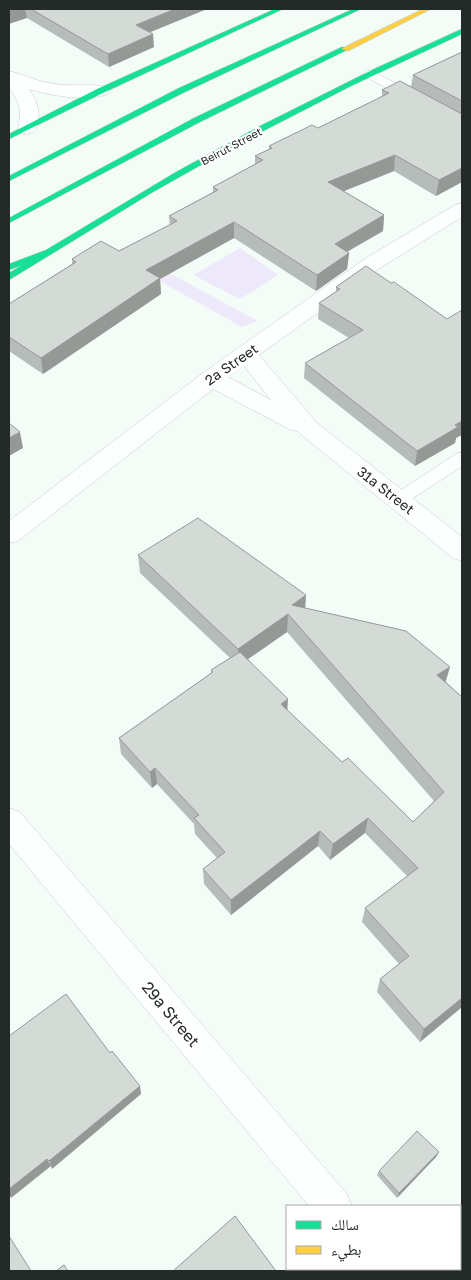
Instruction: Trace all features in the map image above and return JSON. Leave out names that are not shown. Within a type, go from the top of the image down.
[{"type":"main road","points":[[9,137],[100,92],[280,9]]},
{"type":"main road","points":[[9,179],[159,101],[286,40],[358,9]]},
{"type":"main road","points":[[9,221],[197,120],[428,9]]},
{"type":"main road","name":"Beirut Street","points":[[9,277],[237,142],[370,74],[462,31]]},
{"type":"main road","points":[[9,267],[49,252]]},
{"type":"street","points":[[9,78],[24,84],[52,90],[100,92]]},
{"type":"street","points":[[9,78],[29,102],[30,119],[27,128]]},
{"type":"street","name":"2a Street","points":[[9,534],[211,378],[373,263],[462,209]]},
{"type":"street","name":"31a Street","points":[[246,354],[309,429]]},
{"type":"street","name":"31a Street","points":[[211,378],[309,429],[462,551]]},
{"type":"street","name":"29a Street","points":[[9,822],[332,1205]]},
{"type":"lane","points":[[370,74],[420,102]]},
{"type":"lane","points":[[398,500],[462,458]]},
{"type":"shaded area","points":[[123,248],[258,321],[242,327],[115,256]]},
{"type":"shaded area","points":[[240,248],[278,275],[240,299],[193,275]]},
{"type":"building","points":[[31,9],[175,9],[136,25],[153,34],[108,54]]},
{"type":"building","points":[[462,52],[462,101],[413,75]]},
{"type":"building","points":[[400,81],[462,114],[462,168],[439,180],[395,155],[328,182],[384,215],[335,244],[349,253],[317,275],[234,222],[146,270],[160,278],[41,358],[9,337],[9,304],[76,262],[72,259],[101,241],[119,251],[177,221],[169,216],[218,190],[213,187],[263,160],[255,156],[272,148],[269,146],[312,125],[318,128],[389,93],[382,90]]},
{"type":"building","points":[[366,266],[391,283],[394,282],[447,319],[462,310],[462,421],[455,425],[458,427],[417,451],[305,363],[363,330],[319,303],[340,289],[336,287]]},
{"type":"building","points":[[9,423],[20,432],[9,438]]},
{"type":"building","points":[[198,518],[306,595],[292,605],[406,631],[450,667],[437,675],[462,697],[462,998],[424,1029],[380,979],[409,956],[365,908],[418,868],[368,818],[333,844],[320,831],[231,900],[203,869],[225,852],[194,818],[199,815],[155,768],[150,772],[119,738],[213,672],[211,670],[240,652],[288,699],[281,704],[342,762],[348,758],[413,822],[444,792],[288,614],[238,649],[138,555]]},
{"type":"building","points":[[66,994],[110,1053],[112,1051],[140,1086],[49,1161],[47,1159],[9,1189],[9,1036]]},
{"type":"building","points":[[417,1131],[439,1152],[399,1193],[379,1171]]},
{"type":"building","points":[[235,1216],[276,1271],[173,1271]]},
{"type":"building","points":[[9,1236],[31,1271],[9,1271]]},
{"type":"building","points":[[64,1265],[68,1271],[56,1271]]},
{"type":"traffic: fast","points":[[9,137],[100,91],[280,9]]},
{"type":"traffic: fast","points":[[9,179],[182,90],[358,9]]},
{"type":"traffic: fast","points":[[9,277],[150,190],[237,141],[349,84],[462,31]]},
{"type":"traffic: fast","points":[[9,221],[197,120],[345,49]]},
{"type":"traffic: fast","points":[[9,267],[49,252]]},
{"type":"traffic: slow","points":[[345,49],[428,9]]}]
